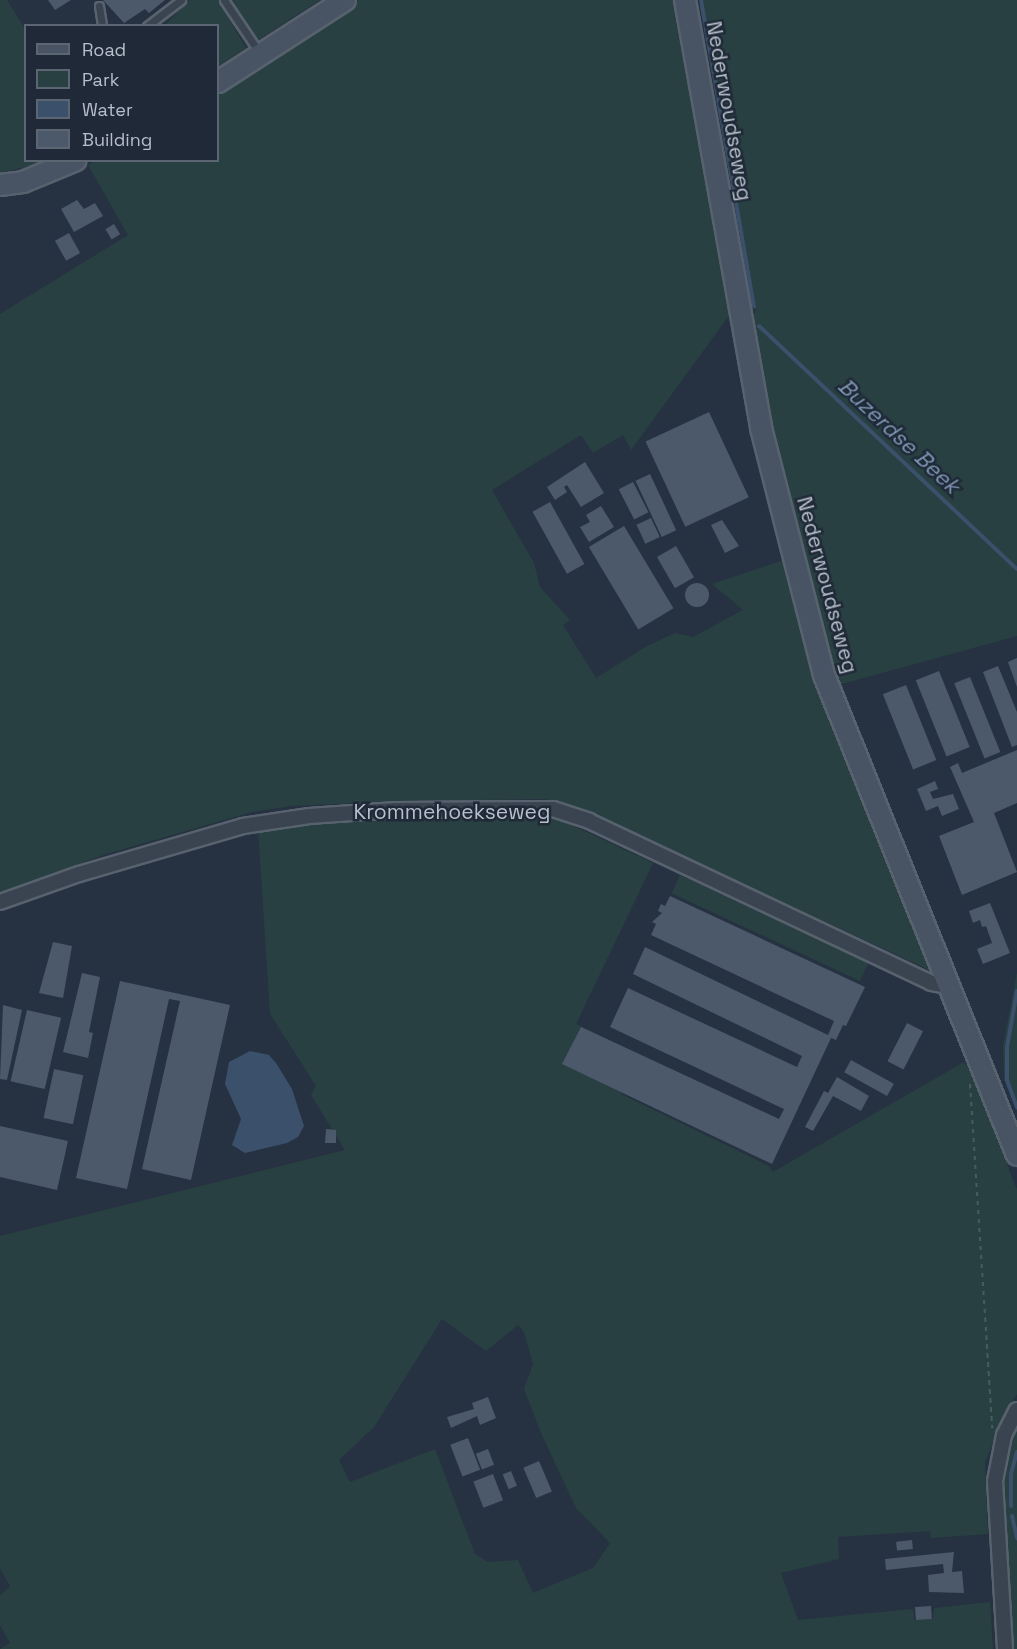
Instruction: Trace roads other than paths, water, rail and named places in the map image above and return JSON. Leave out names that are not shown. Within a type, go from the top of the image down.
[{"type":"street","points":[[219,81],[345,0]]},
{"type":"street","name":"Nederwoudseweg","points":[[685,0],[761,428],[824,675],[1017,1155]]},
{"type":"street","points":[[0,185],[23,182],[71,162]]},
{"type":"street","name":"Krommehoekseweg","points":[[0,902],[79,874],[243,826],[309,816],[396,810],[553,809],[589,821],[931,983],[951,987]]},
{"type":"street","points":[[1005,1649],[995,1481],[1004,1435],[1017,1410]]},
{"type":"lane","points":[[150,24],[181,0]]},
{"type":"lane","points":[[224,0],[261,54]]},
{"type":"lane","points":[[99,6],[102,24]]},
{"type":"water","points":[[250,1051],[269,1055],[276,1063],[292,1089],[304,1126],[298,1137],[287,1143],[245,1153],[232,1145],[241,1119],[225,1084],[229,1062]]},
{"type":"waterway","name":"Buzerdse Beek","points":[[701,0],[754,306]]},
{"type":"waterway","name":"Buzerdse Beek","points":[[759,326],[1017,569]]},
{"type":"waterway","name":"Buzerdse Beek","points":[[1017,991],[1007,1047],[1007,1080],[1017,1107]]},
{"type":"waterway","name":"Buzerdse Beek","points":[[1011,1506],[1011,1474],[1017,1452]]},
{"type":"waterway","name":"Buzerdse Beek","points":[[1012,1516],[1017,1538]]}]
